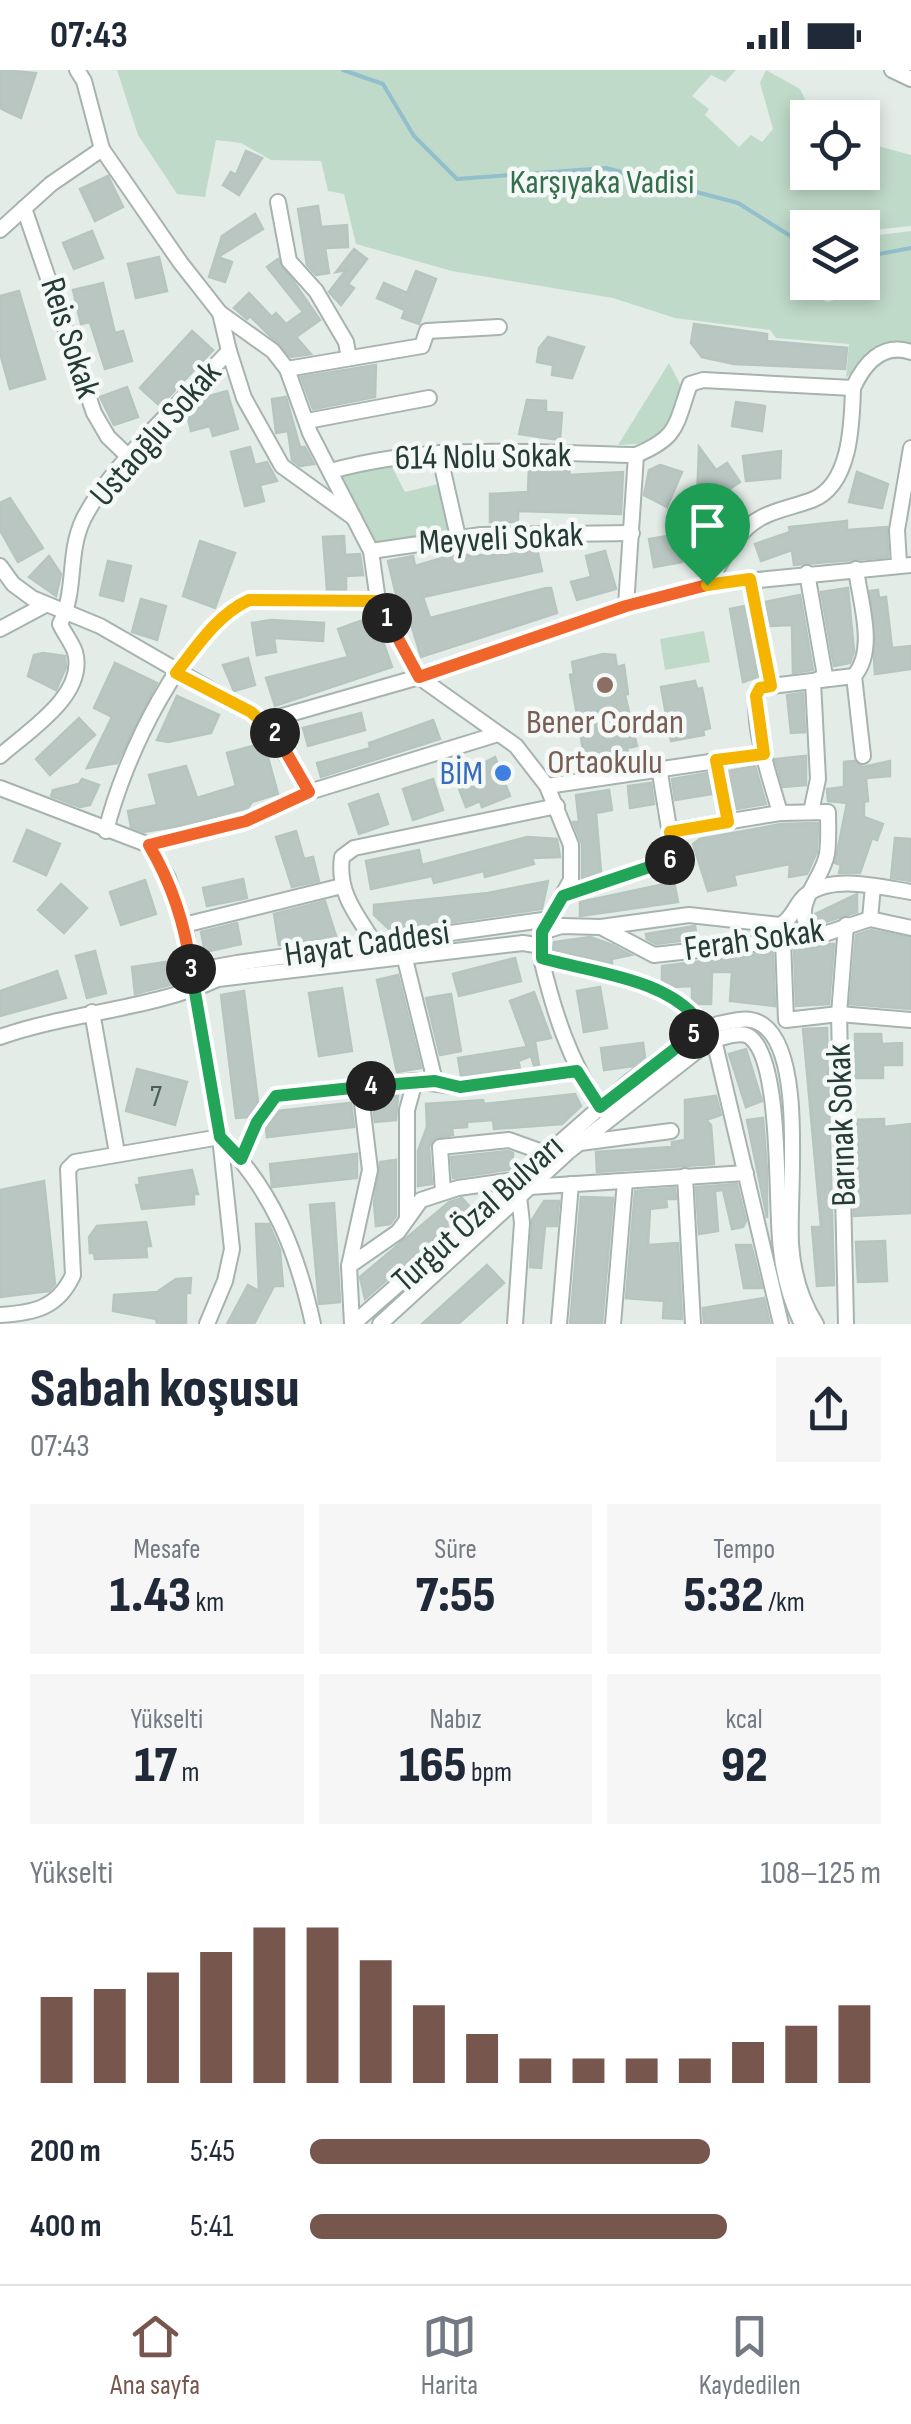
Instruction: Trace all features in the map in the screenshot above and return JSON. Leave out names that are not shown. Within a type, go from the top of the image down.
[{"type":"street","points":[[77,70],[84,81],[102,149],[220,313],[272,351],[287,369],[307,421],[371,551],[378,601],[419,677],[516,746],[547,786],[571,846],[571,880],[544,939],[556,1020],[577,1071],[600,1107]]},
{"type":"street","points":[[892,70],[911,79]]},
{"type":"street","points":[[0,230],[102,149]]},
{"type":"street","points":[[278,202],[289,261],[316,291],[346,342],[350,358]]},
{"type":"street","name":"Reis Sokak","points":[[24,208],[94,413],[108,437],[130,458]]},
{"type":"street","name":"Ustaoğlu Sokak","points":[[0,756],[69,692],[77,672],[74,650],[60,624],[73,595],[73,562],[84,518],[130,458],[229,352],[220,313]]},
{"type":"street","points":[[287,369],[422,346],[426,331],[446,326],[499,327]]},
{"type":"street","points":[[707,585],[748,526],[786,506],[814,500],[835,480],[852,435],[854,388],[861,370],[876,355],[901,349],[911,352]]},
{"type":"street","points":[[229,352],[244,398],[282,466],[354,518]]},
{"type":"street","points":[[626,606],[636,455],[666,442],[677,426],[690,384],[704,380],[854,388]]},
{"type":"street","points":[[307,421],[429,398]]},
{"type":"street","points":[[265,722],[419,677],[626,606],[707,585],[905,564],[897,530],[911,448]]},
{"type":"street","points":[[438,453],[458,537]]},
{"type":"street","name":"614 Nolu Sokak","points":[[331,471],[375,459],[438,453],[636,455]]},
{"type":"street","name":"Meyveli Sokak","points":[[371,551],[458,537],[632,533]]},
{"type":"street","points":[[0,566],[12,584],[45,605],[100,626],[265,722],[309,792]]},
{"type":"street","points":[[780,813],[764,754],[756,696],[760,688],[825,676],[854,676],[864,665],[867,646],[856,569]]},
{"type":"street","points":[[807,573],[825,676]]},
{"type":"street","points":[[750,579],[771,686]]},
{"type":"street","points":[[106,831],[114,795],[176,673],[232,608],[249,600],[378,601]]},
{"type":"street","points":[[0,629],[45,605]]},
{"type":"street","points":[[812,812],[818,779],[814,682],[825,676]]},
{"type":"street","points":[[854,676],[863,756]]},
{"type":"street","points":[[0,788],[149,845],[246,821],[309,792],[498,734]]},
{"type":"street","points":[[547,786],[764,754]]},
{"type":"street","points":[[716,760],[728,822]]},
{"type":"street","points":[[563,896],[674,859],[659,767]]},
{"type":"street","points":[[374,942],[342,886],[342,857],[354,848],[557,806]]},
{"type":"street","points":[[544,939],[562,926],[601,927],[689,915],[780,924],[788,921],[827,856],[828,812],[780,813],[670,832]]},
{"type":"street","points":[[149,845],[168,878],[184,925],[220,1137],[232,1249],[225,1281],[207,1324]]},
{"type":"street","points":[[807,894],[830,884],[911,892]]},
{"type":"street","points":[[184,925],[342,886]]},
{"type":"street","points":[[870,918],[874,886]]},
{"type":"street","points":[[807,894],[806,928],[815,936]]},
{"type":"street","name":"Ferah Sokak","points":[[601,927],[654,954],[815,936],[870,918],[911,928]]},
{"type":"street","name":"Barınak Sokak","points":[[846,926],[838,1014],[846,1324]]},
{"type":"street","points":[[544,939],[680,1002],[710,1034],[781,1324]]},
{"type":"street","name":"Hayat Caddesi","points":[[194,990],[215,968],[374,942],[544,939]]},
{"type":"street","name":"Hayat Caddesi","points":[[0,1036],[194,990],[218,979],[544,939]]},
{"type":"street","points":[[783,941],[786,1020],[838,1014],[911,1020]]},
{"type":"street","points":[[405,959],[435,1081]]},
{"type":"street","points":[[92,1012],[117,1153]]},
{"type":"street","points":[[710,1034],[746,1019],[759,1022],[777,1040],[784,1058],[789,1092],[791,1245],[803,1303],[816,1324]]},
{"type":"street","points":[[710,1034],[751,1037],[766,1064],[780,1248],[787,1288],[802,1324]]},
{"type":"street","name":"Turgut Özal Bulvarı","points":[[380,1324],[521,1188],[545,1153],[600,1107],[710,1034]]},
{"type":"street","name":"Turgut Özal Bulvarı","points":[[352,1324],[710,1034]]},
{"type":"street","points":[[241,1159],[257,1122],[276,1096],[435,1081],[460,1087],[577,1071]]},
{"type":"street","points":[[407,1217],[407,1110],[416,1082]]},
{"type":"street","points":[[352,1324],[350,1266],[370,1170],[360,1087]]},
{"type":"street","points":[[579,1143],[670,1131]]},
{"type":"street","points":[[0,1314],[30,1313],[52,1304],[66,1290],[73,1275],[68,1169],[75,1162],[220,1137]]},
{"type":"street","points":[[220,1137],[241,1159],[280,1215],[302,1272],[313,1324]]},
{"type":"street","points":[[442,1192],[440,1146],[510,1140],[545,1153]]},
{"type":"street","points":[[350,1266],[398,1232],[420,1200],[442,1192],[746,1172]]},
{"type":"street","points":[[684,1176],[692,1324]]},
{"type":"street","points":[[613,1324],[625,1182]]},
{"type":"street","points":[[559,1324],[571,1184]]},
{"type":"street","points":[[515,1324],[521,1188]]},
{"type":"green space","name":"Karşıyaka Vadisi","points":[[117,70],[736,70],[725,82],[711,75],[692,96],[709,109],[705,115],[739,147],[751,135],[762,142],[773,129],[760,83],[766,70],[800,89],[806,100],[790,100],[790,190],[880,190],[880,147],[911,155],[911,226],[880,229],[880,210],[790,210],[790,300],[880,300],[880,235],[911,231],[911,349],[870,354],[846,378],[849,344],[776,338],[770,330],[675,318],[613,298],[452,271],[356,244],[344,194],[328,191],[321,161],[271,160],[241,143],[216,140],[205,197],[177,194],[138,135]]},
{"type":"green space","points":[[669,363],[682,388],[671,419],[654,443],[618,445]]},
{"type":"green space","points":[[391,465],[405,492],[438,484],[450,529],[373,544],[339,476]]},
{"type":"green space","points":[[704,631],[710,662],[665,670],[660,639]]},
{"type":"building","points":[[0,70],[36,73],[21,118],[0,108]]},
{"type":"building","points":[[246,151],[262,158],[239,195],[223,185],[231,172],[236,175]]},
{"type":"building","points":[[108,176],[123,207],[95,221],[80,189]]},
{"type":"building","points":[[318,206],[321,227],[347,225],[348,247],[325,248],[329,273],[316,275],[307,265],[298,209]]},
{"type":"building","points":[[255,214],[263,229],[218,257],[232,262],[225,282],[209,277],[222,236]]},
{"type":"building","points":[[92,231],[103,258],[74,269],[63,243]]},
{"type":"building","points":[[354,249],[367,259],[348,284],[354,288],[341,305],[329,292],[346,270],[336,272]]},
{"type":"building","points":[[159,257],[167,291],[136,298],[128,264]]},
{"type":"building","points":[[278,259],[320,320],[296,337],[311,354],[291,357],[250,316],[247,319],[234,308],[249,293],[272,317],[276,313],[286,324],[303,312],[267,267]]},
{"type":"building","points":[[416,271],[436,279],[419,324],[402,318],[405,310],[377,298],[384,283],[407,293]]},
{"type":"building","points":[[103,283],[115,333],[123,331],[132,361],[105,369],[90,322],[81,324],[73,290]]},
{"type":"building","points":[[19,291],[45,379],[10,389],[0,353],[0,296]]},
{"type":"building","points":[[694,324],[767,334],[767,341],[847,348],[845,369],[734,364],[702,357],[691,343]]},
{"type":"building","points":[[192,331],[213,350],[160,406],[140,388]]},
{"type":"building","points":[[548,337],[584,347],[572,378],[552,375],[553,365],[537,362],[539,348]]},
{"type":"building","points":[[376,365],[375,397],[313,409],[301,377]]},
{"type":"building","points":[[127,387],[138,417],[114,425],[100,397]]},
{"type":"building","points":[[227,391],[238,429],[213,436],[210,426],[191,431],[186,411],[204,405],[202,398]]},
{"type":"building","points":[[286,397],[300,447],[305,447],[314,464],[300,466],[292,460],[288,431],[276,433],[272,399]]},
{"type":"building","points":[[527,400],[546,401],[546,412],[562,413],[560,440],[519,434]]},
{"type":"building","points":[[736,402],[765,406],[762,431],[732,426]]},
{"type":"building","points":[[250,447],[255,465],[267,462],[277,481],[260,485],[264,501],[245,506],[231,452]]},
{"type":"building","points":[[699,447],[716,470],[727,463],[740,482],[721,495],[720,501],[697,501]]},
{"type":"building","points":[[781,451],[780,478],[746,481],[743,456]]},
{"type":"building","points":[[660,465],[682,472],[667,507],[644,495],[649,470]]},
{"type":"building","points":[[529,466],[570,468],[569,475],[623,472],[621,514],[518,511],[518,522],[490,522],[490,494],[528,492]]},
{"type":"building","points":[[857,472],[888,484],[882,508],[849,502]]},
{"type":"building","points":[[10,498],[43,548],[18,562],[0,530],[0,503]]},
{"type":"building","points":[[718,518],[722,540],[717,548],[680,555],[682,562],[654,567],[649,539],[692,532],[691,524]]},
{"type":"building","points":[[847,521],[847,530],[887,527],[888,557],[794,565],[792,550],[761,561],[755,544],[790,532],[789,527]]},
{"type":"building","points":[[344,536],[345,555],[360,554],[363,575],[346,576],[346,590],[327,590],[323,537]]},
{"type":"building","points":[[200,541],[235,553],[215,608],[183,596]]},
{"type":"building","points":[[537,549],[542,571],[423,597],[430,618],[551,588],[557,613],[421,657],[408,614],[401,616],[388,561],[413,556],[415,566],[452,555],[508,555]]},
{"type":"building","points":[[605,551],[616,589],[577,600],[571,582],[591,577],[586,556]]},
{"type":"building","points":[[49,556],[61,574],[56,596],[29,577]]},
{"type":"building","points":[[108,561],[131,566],[123,601],[100,595]]},
{"type":"building","points":[[848,588],[854,651],[850,663],[834,666],[821,592]]},
{"type":"building","points":[[878,590],[879,598],[886,597],[892,648],[911,646],[911,669],[875,674],[870,591]]},
{"type":"building","points":[[800,595],[813,670],[793,673],[792,625],[770,626],[765,602]]},
{"type":"building","points":[[141,599],[166,606],[157,640],[132,632]]},
{"type":"building","points":[[745,606],[758,677],[743,682],[730,609]]},
{"type":"building","points":[[374,616],[392,667],[275,706],[266,678],[348,657],[338,629]]},
{"type":"building","points":[[252,623],[324,623],[323,641],[274,638],[276,652],[257,655]]},
{"type":"building","points":[[34,655],[65,656],[66,667],[56,690],[28,676]]},
{"type":"building","points":[[615,655],[617,667],[624,665],[628,694],[625,695],[637,746],[627,748],[629,759],[601,764],[590,763],[589,755],[584,755],[570,675],[574,674],[572,662]]},
{"type":"building","points":[[248,658],[255,685],[234,691],[223,665]]},
{"type":"building","points":[[115,663],[157,683],[117,763],[87,768],[112,717],[94,708]]},
{"type":"building","points":[[695,681],[697,689],[702,688],[710,728],[703,730],[704,735],[671,741],[661,687]]},
{"type":"building","points":[[803,693],[805,732],[791,733],[787,695]]},
{"type":"building","points":[[177,696],[219,715],[211,733],[168,742],[157,740]]},
{"type":"building","points":[[361,713],[365,730],[308,746],[303,728]]},
{"type":"building","points":[[79,718],[95,735],[50,775],[36,759]]},
{"type":"building","points":[[433,720],[440,739],[321,777],[317,763],[370,748],[369,743]]},
{"type":"building","points":[[264,743],[278,794],[252,802],[248,808],[185,825],[144,832],[131,827],[128,811],[157,805],[149,775],[186,766],[197,798],[236,786],[227,753]]},
{"type":"building","points":[[806,756],[806,785],[783,787],[775,759]]},
{"type":"building","points":[[495,757],[510,796],[482,807],[480,801],[466,807],[455,778]]},
{"type":"building","points":[[854,761],[863,767],[890,761],[890,776],[866,778],[868,801],[864,802],[864,817],[883,824],[877,840],[872,838],[860,873],[839,873],[841,865],[835,863],[847,803],[828,801],[827,789],[844,787],[844,762]]},
{"type":"building","points":[[755,766],[766,804],[736,809],[729,771]]},
{"type":"building","points":[[708,773],[712,794],[675,800],[672,779]]},
{"type":"building","points":[[82,779],[99,785],[90,805],[80,807],[51,796],[53,790],[79,784]]},
{"type":"building","points":[[433,779],[443,810],[413,820],[403,789]]},
{"type":"building","points":[[651,783],[654,804],[630,808],[628,786]]},
{"type":"building","points":[[609,790],[612,810],[596,813],[601,872],[582,879],[582,844],[573,822],[579,822],[576,795]]},
{"type":"building","points":[[378,794],[388,824],[359,834],[349,804]]},
{"type":"building","points":[[818,823],[817,852],[807,874],[789,877],[790,864],[734,875],[736,885],[708,891],[693,844],[700,839],[781,824]]},
{"type":"building","points":[[27,830],[60,844],[46,875],[14,861]]},
{"type":"building","points":[[296,831],[304,859],[313,857],[319,881],[292,887],[276,837]]},
{"type":"building","points":[[527,837],[557,839],[560,857],[532,858],[534,864],[485,877],[484,871],[434,883],[432,876],[371,889],[366,861],[419,850],[422,865]]},
{"type":"building","points":[[895,838],[911,839],[911,881],[891,878]]},
{"type":"building","points":[[243,879],[247,898],[207,906],[203,888]]},
{"type":"building","points":[[145,880],[156,914],[121,925],[110,892]]},
{"type":"building","points":[[548,881],[542,909],[391,931],[374,915],[374,905],[488,893]]},
{"type":"building","points":[[674,882],[678,902],[580,916],[580,902]]},
{"type":"building","points":[[61,884],[87,908],[64,933],[38,910]]},
{"type":"building","points":[[857,894],[857,912],[819,924],[815,914]]},
{"type":"building","points":[[325,901],[336,936],[279,945],[274,914]]},
{"type":"building","points":[[237,923],[241,944],[205,952],[201,932]]},
{"type":"building","points":[[695,926],[697,939],[656,944],[647,939],[646,934]]},
{"type":"building","points":[[871,930],[911,938],[911,1009],[850,1004],[856,935]]},
{"type":"building","points":[[590,937],[631,955],[612,959],[612,964],[553,950],[554,942]]},
{"type":"building","points":[[834,944],[829,1004],[796,1006],[794,950]]},
{"type":"building","points":[[95,951],[106,993],[87,998],[76,956]]},
{"type":"building","points":[[773,952],[775,1006],[730,1001],[732,972],[712,972],[711,1004],[697,1004],[692,999],[692,986],[674,987],[662,981],[662,966]]},
{"type":"building","points":[[515,958],[521,981],[459,996],[453,974]]},
{"type":"building","points":[[179,960],[181,982],[135,994],[132,967]]},
{"type":"building","points":[[57,971],[66,998],[0,1016],[0,991]]},
{"type":"building","points":[[398,975],[421,1068],[397,1072],[377,980]]},
{"type":"building","points":[[600,987],[607,1028],[584,1032],[577,991]]},
{"type":"building","points":[[342,988],[352,1051],[319,1056],[309,993]]},
{"type":"building","points":[[244,991],[258,1102],[248,1117],[236,1118],[221,995]]},
{"type":"building","points":[[534,992],[551,1038],[535,1041],[539,1065],[534,1066],[531,1056],[518,1061],[520,1068],[461,1076],[458,1058],[527,1047],[510,1001]]},
{"type":"building","points":[[451,994],[461,1051],[440,1055],[426,998]]},
{"type":"building","points":[[827,1028],[834,1285],[817,1286],[812,1227],[821,1227],[803,1029]]},
{"type":"building","points":[[855,1034],[881,1034],[882,1044],[902,1043],[902,1065],[883,1065],[883,1078],[855,1078]]},
{"type":"building","points":[[643,1043],[645,1057],[633,1066],[604,1070],[601,1048]]},
{"type":"building","points":[[746,1049],[762,1101],[746,1107],[729,1054]]},
{"type":"building","points":[[137,1069],[187,1082],[175,1125],[126,1111]]},
{"type":"building","points":[[575,1094],[581,1106],[562,1124],[494,1129],[493,1120],[467,1122],[467,1127],[452,1128],[453,1135],[435,1138],[429,1147],[432,1184],[418,1186],[418,1151],[427,1127],[426,1104],[483,1100],[484,1104]]},
{"type":"building","points":[[398,1096],[396,1120],[375,1122],[372,1099]]},
{"type":"building","points":[[716,1096],[721,1115],[706,1120],[711,1125],[714,1164],[597,1172],[596,1152],[672,1147],[672,1142],[685,1140],[685,1100]]},
{"type":"building","points":[[351,1103],[354,1127],[267,1137],[266,1127],[278,1111]]},
{"type":"building","points":[[763,1118],[767,1171],[767,1218],[747,1120]]},
{"type":"building","points":[[884,1119],[884,1127],[911,1124],[911,1213],[854,1216],[852,1120]]},
{"type":"building","points":[[513,1153],[513,1169],[453,1178],[451,1157]]},
{"type":"building","points":[[357,1154],[357,1178],[272,1187],[270,1164]]},
{"type":"building","points":[[396,1160],[396,1216],[390,1224],[376,1226],[374,1203],[380,1162]]},
{"type":"building","points":[[192,1170],[198,1194],[194,1194],[194,1204],[142,1209],[136,1185],[140,1185],[139,1178]]},
{"type":"building","points":[[44,1181],[55,1284],[49,1291],[0,1297],[0,1190]]},
{"type":"building","points":[[737,1184],[746,1221],[743,1227],[732,1229],[723,1190],[715,1191],[718,1231],[699,1234],[696,1187]]},
{"type":"building","points":[[675,1188],[676,1199],[666,1199],[667,1207],[650,1209],[648,1245],[678,1243],[682,1319],[663,1318],[664,1301],[626,1298],[635,1191]]},
{"type":"building","points":[[581,1197],[613,1198],[602,1324],[570,1324]]},
{"type":"building","points":[[462,1198],[470,1207],[365,1299],[360,1277],[449,1202]]},
{"type":"building","points":[[544,1201],[559,1201],[557,1226],[545,1226],[541,1268],[530,1267],[532,1220]]},
{"type":"building","points":[[334,1203],[340,1302],[319,1304],[310,1205]]},
{"type":"building","points":[[146,1222],[151,1246],[146,1246],[147,1257],[95,1259],[94,1253],[90,1253],[89,1237],[97,1226]]},
{"type":"building","points":[[256,1224],[269,1224],[280,1250],[283,1286],[274,1286],[254,1324],[227,1324],[248,1285],[259,1291]]},
{"type":"building","points":[[885,1241],[887,1281],[858,1282],[856,1242]]},
{"type":"building","points":[[736,1245],[751,1245],[762,1288],[744,1288]]},
{"type":"building","points":[[487,1265],[504,1283],[458,1324],[422,1324]]},
{"type":"building","points":[[191,1278],[190,1293],[186,1293],[186,1324],[157,1324],[156,1319],[113,1311],[114,1295],[157,1292],[176,1279]]},
{"type":"building","points":[[764,1298],[770,1324],[704,1324],[703,1308]]},
{"type":"waterway","points":[[343,70],[383,84],[414,136],[457,179],[606,168],[738,203],[790,236]]},
{"type":"waterway","points":[[880,254],[911,248]]},
{"type":"place","name":"Bener Cordan Ortaokulu","points":[[605,685]]},
{"type":"place","name":"BİM","points":[[503,773]]},
{"type":"route","points":[[750,579],[771,686],[760,688],[756,696],[764,754],[716,760],[728,822],[670,832],[674,859],[563,896],[542,932],[542,958],[657,989],[693,1012],[701,1024],[698,1031],[600,1107],[577,1071],[460,1087],[435,1081],[276,1096],[257,1122],[241,1159],[220,1137],[186,934],[168,878],[149,845],[246,821],[309,792],[277,734],[265,722],[176,673],[209,631],[232,608],[249,600],[378,601],[419,677],[626,606],[707,585],[750,579]]}]
